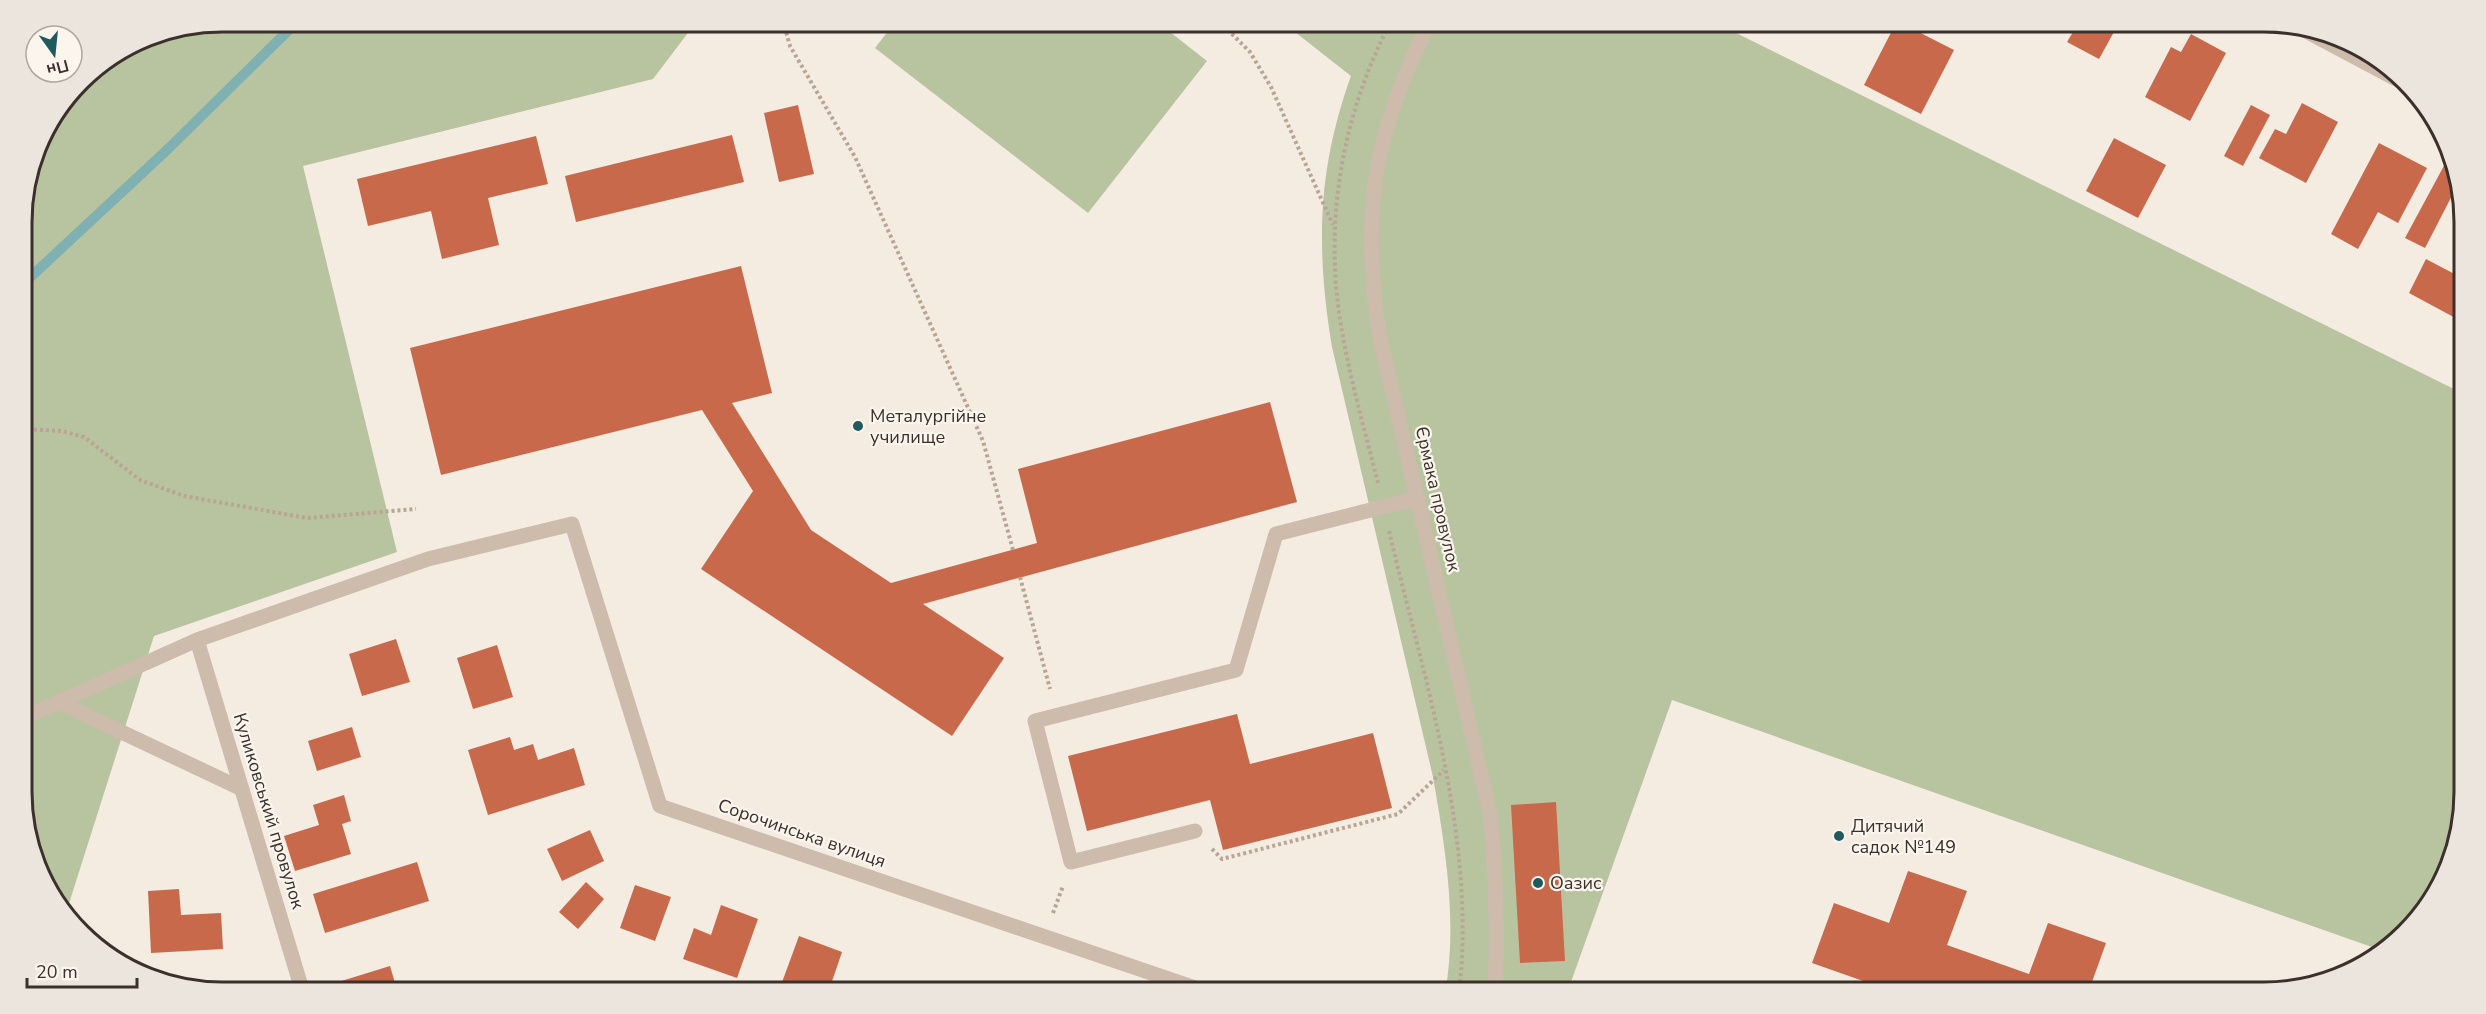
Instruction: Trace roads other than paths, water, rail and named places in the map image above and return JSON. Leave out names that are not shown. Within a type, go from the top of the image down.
[{"type":"street","name":"Єрмака провулок","points":[[1424,32],[1406,69],[1387,121],[1375,175],[1370,229],[1371,284],[1380,338],[1490,813],[1497,914],[1495,982]]},
{"type":"street","points":[[2333,45],[2372,66]]},
{"type":"street","points":[[1195,831],[1071,862],[1035,721],[1236,670],[1276,534],[1418,498]]},
{"type":"street","name":"Сорочинська вулиця","points":[[197,640],[429,560],[572,524],[660,806],[1178,982]]},
{"type":"street","points":[[32,714],[197,640]]},
{"type":"street","name":"Куликовський провулок","points":[[197,640],[300,982]]},
{"type":"street","points":[[58,702],[242,789]]},
{"type":"waterway","points":[[32,276],[168,149],[287,32]]},
{"type":"place","name":"Металургійне училище","points":[[858,426]]},
{"type":"place","name":"Дитячий садок №149","points":[[1839,836]]},
{"type":"place","name":"Оазис","points":[[1538,883]]}]
